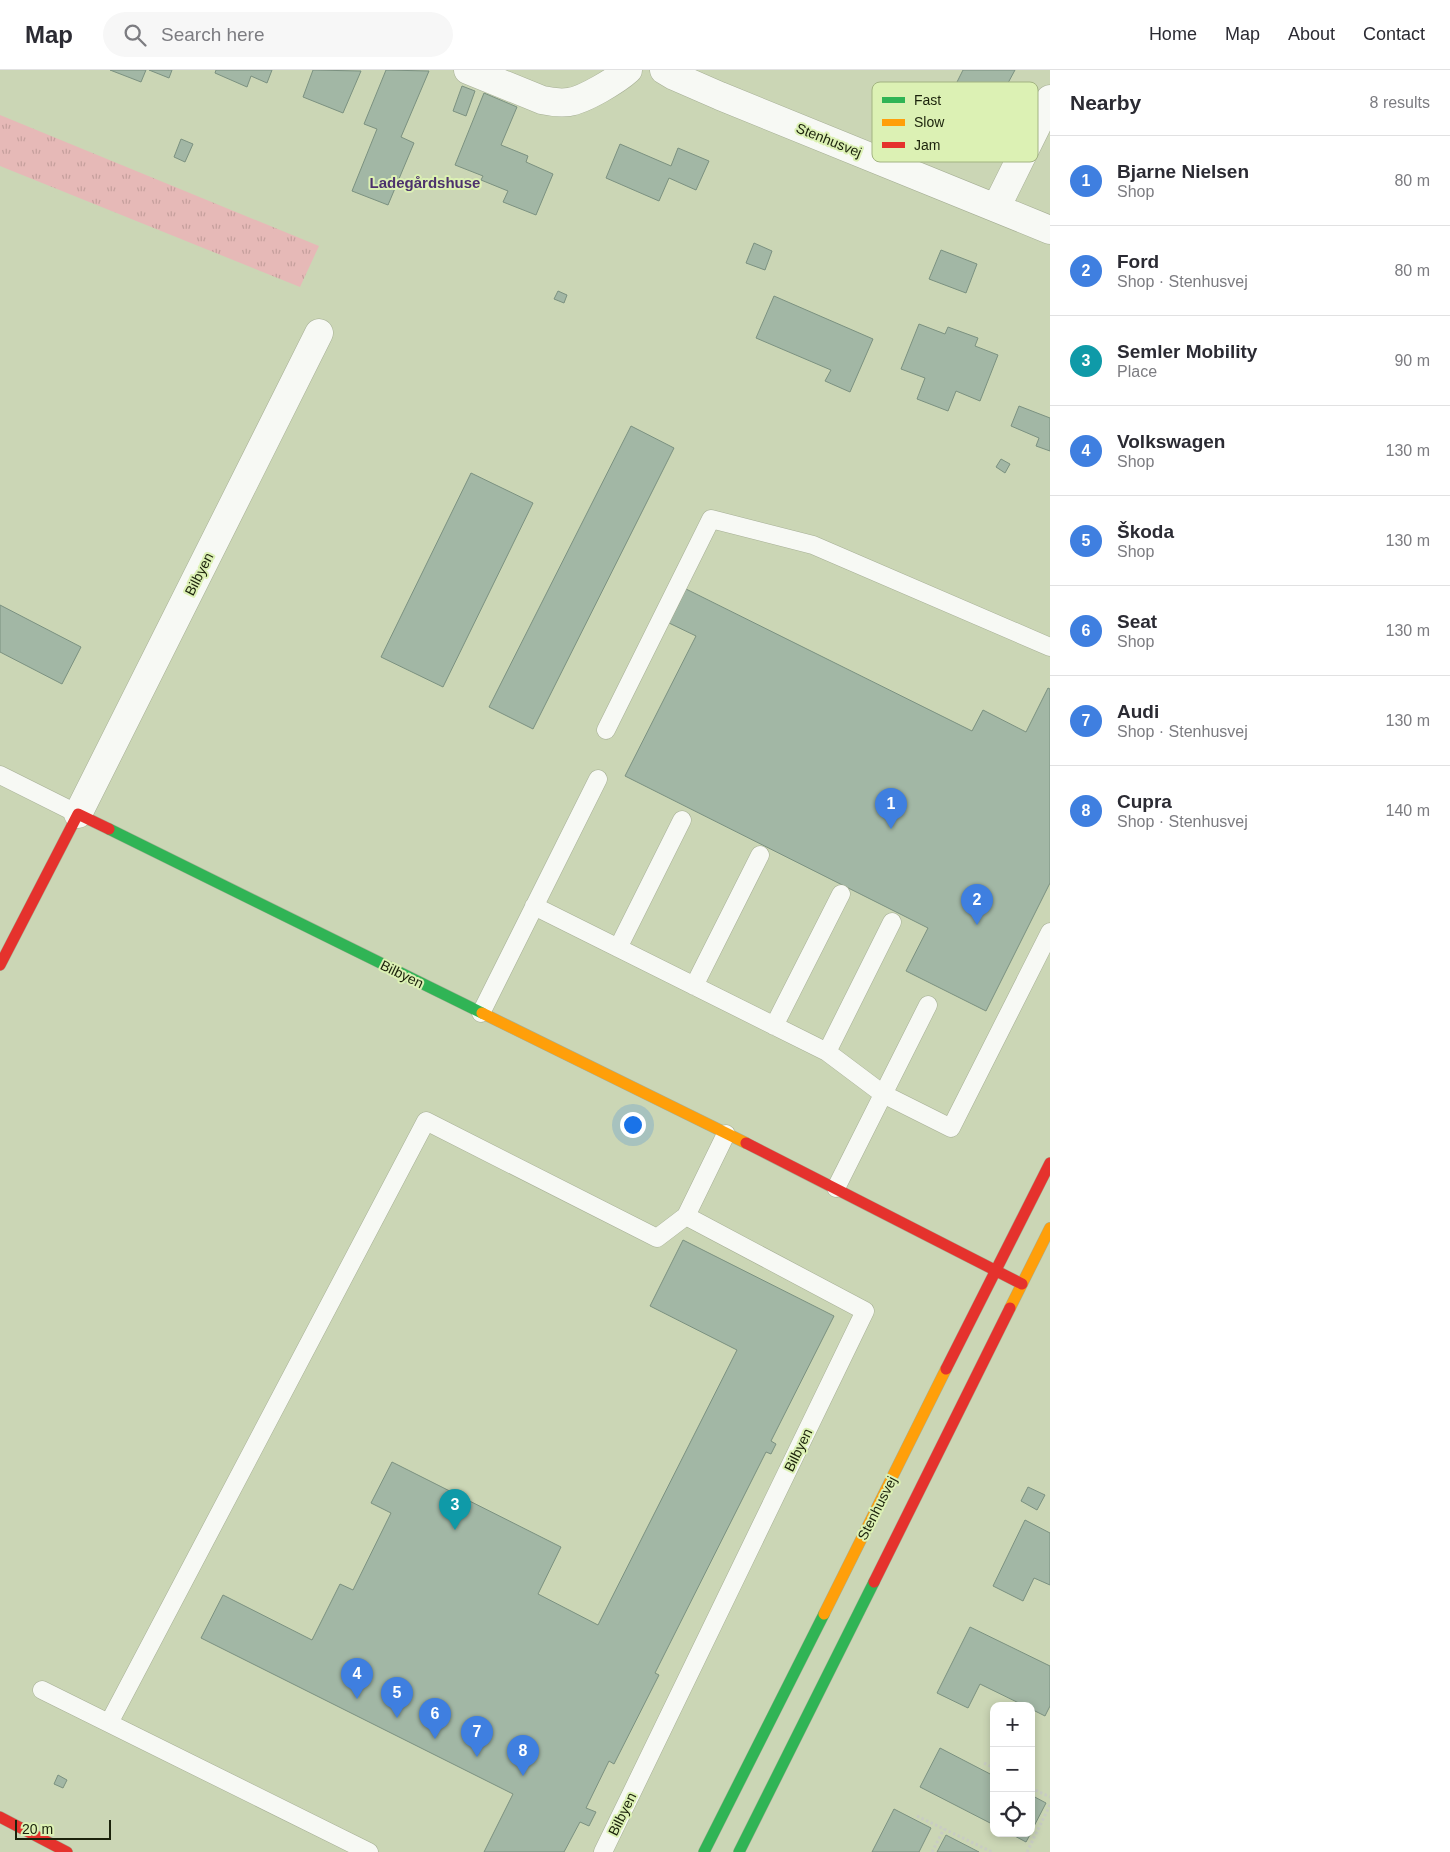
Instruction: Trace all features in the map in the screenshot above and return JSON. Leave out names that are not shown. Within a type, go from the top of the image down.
[{"type":"street","points":[[468,70],[542,100],[555,103],[571,102],[598,90],[628,70]]},
{"type":"street","name":"Stenhusvej","points":[[664,70],[720,96],[872,158]]},
{"type":"street","points":[[1038,123],[1050,99]]},
{"type":"street","name":"Stenhusvej","points":[[883,162],[1050,230]]},
{"type":"street","points":[[996,208],[1019,162]]},
{"type":"street","name":"Bilbyen","points":[[0,965],[78,814],[319,333]]},
{"type":"street","name":"Bilbyen","points":[[78,814],[836,1188],[1022,1284]]},
{"type":"street","name":"Stenhusvej","points":[[704,1852],[1050,1163]]},
{"type":"street","points":[[739,1852],[1050,1228]]},
{"type":"street","points":[[0,1817],[67,1852]]},
{"type":"lane","points":[[606,730],[711,519],[813,545],[1050,647]]},
{"type":"lane","points":[[0,776],[78,814]]},
{"type":"lane","points":[[481,1013],[598,780]]},
{"type":"lane","points":[[618,948],[682,820]]},
{"type":"lane","points":[[694,986],[760,856]]},
{"type":"lane","points":[[774,1026],[841,894]]},
{"type":"lane","points":[[534,906],[827,1052],[883,1094],[952,1128],[1050,932]]},
{"type":"lane","points":[[827,1052],[892,922]]},
{"type":"lane","points":[[836,1188],[928,1006]]},
{"type":"lane","points":[[110,1723],[426,1121],[657,1238],[686,1216],[726,1134]]},
{"type":"lane","name":"Bilbyen","points":[[603,1852],[865,1311],[686,1216]]},
{"type":"lane","points":[[42,1690],[369,1852]]},
{"type":"path","points":[[984,1763],[990,1766]]},
{"type":"path","points":[[1035,1790],[1050,1798]]},
{"type":"path","points":[[1027,1852],[1050,1805]]},
{"type":"path","points":[[917,1816],[992,1852]]},
{"type":"path","points":[[932,1852],[944,1829]]},
{"type":"green space","points":[[0,115],[319,246],[300,287],[0,166]]},
{"type":"building","points":[[110,70],[146,70],[141,82]]},
{"type":"building","points":[[149,70],[172,70],[169,78]]},
{"type":"building","points":[[216,70],[272,70],[267,83],[251,76],[247,87],[215,73]]},
{"type":"building","points":[[313,70],[361,71],[343,113],[303,97]]},
{"type":"building","points":[[386,70],[429,71],[401,137],[414,143],[388,205],[352,191],[377,129],[364,124]]},
{"type":"building","points":[[963,70],[1015,70],[1009,82],[957,82]]},
{"type":"building","points":[[462,86],[475,91],[466,116],[453,111]]},
{"type":"building","points":[[484,93],[517,107],[501,145],[528,156],[526,162],[553,174],[536,215],[503,202],[508,191],[481,180],[483,176],[455,165]]},
{"type":"building","points":[[181,139],[193,144],[185,162],[174,157]]},
{"type":"building","points":[[620,144],[671,166],[678,148],[709,161],[696,190],[669,178],[659,201],[606,178]]},
{"type":"building","points":[[754,243],[772,251],[765,270],[746,263]]},
{"type":"building","points":[[941,250],[977,264],[966,293],[929,279]]},
{"type":"building","points":[[558,291],[567,295],[564,303],[554,299]]},
{"type":"building","points":[[774,296],[873,339],[850,392],[825,381],[831,370],[756,338]]},
{"type":"building","points":[[919,324],[945,334],[948,327],[978,338],[975,346],[998,355],[980,401],[956,391],[948,411],[917,399],[925,378],[901,369]]},
{"type":"building","points":[[1019,406],[1050,418],[1050,451],[1036,446],[1039,438],[1011,426]]},
{"type":"building","points":[[631,426],[674,448],[533,729],[489,707]]},
{"type":"building","points":[[1001,459],[1010,464],[1005,473],[996,467]]},
{"type":"building","points":[[471,473],[533,503],[443,687],[381,657]]},
{"type":"building","points":[[686,589],[972,731],[983,710],[1026,732],[1048,688],[1050,689],[1050,883],[986,1011],[906,971],[928,928],[625,776],[696,636],[669,623]]},
{"type":"building","points":[[0,605],[81,647],[62,684],[0,652]]},
{"type":"building","points":[[683,1240],[834,1316],[771,1441],[776,1444],[771,1454],[766,1452],[655,1673],[659,1675],[614,1764],[609,1761],[586,1808],[596,1812],[589,1826],[580,1822],[564,1852],[484,1852],[513,1794],[201,1638],[223,1595],[312,1640],[340,1584],[353,1590],[391,1513],[371,1503],[392,1462],[561,1547],[538,1594],[598,1625],[737,1350],[650,1306]]},
{"type":"building","points":[[1028,1487],[1045,1495],[1037,1510],[1021,1501]]},
{"type":"building","points":[[1025,1520],[1050,1533],[1050,1585],[1034,1578],[1023,1601],[993,1586]]},
{"type":"building","points":[[970,1627],[1050,1666],[1050,1706],[1045,1716],[1035,1711],[1035,1702],[1017,1702],[980,1684],[968,1708],[937,1693]]},
{"type":"building","points":[[940,1748],[990,1774],[990,1823],[920,1787]]},
{"type":"building","points":[[58,1775],[67,1780],[63,1788],[54,1784]]},
{"type":"building","points":[[1035,1797],[1046,1803],[1035,1824]]},
{"type":"building","points":[[894,1809],[931,1828],[919,1852],[872,1852]]},
{"type":"building","points":[[946,1835],[979,1852],[937,1852]]},
{"type":"building","points":[[1017,1837],[1029,1837],[1026,1842]]},
{"type":"traffic: fast","points":[[109,829],[482,1013]]},
{"type":"traffic: fast","points":[[739,1852],[874,1582]]},
{"type":"traffic: fast","points":[[704,1852],[824,1614]]},
{"type":"traffic: slow","points":[[482,1013],[746,1143]]},
{"type":"traffic: slow","points":[[1010,1308],[1050,1228]]},
{"type":"traffic: slow","points":[[824,1614],[946,1369]]},
{"type":"traffic: jam","points":[[0,965],[78,814],[109,829]]},
{"type":"traffic: jam","points":[[746,1143],[1022,1284]]},
{"type":"traffic: jam","points":[[946,1369],[1050,1163]]},
{"type":"traffic: jam","points":[[874,1582],[1010,1308]]},
{"type":"traffic: jam","points":[[0,1817],[67,1852]]},
{"type":"place","name":"Bjarne Nielsen","points":[[891,829]]},
{"type":"place","name":"Ford","points":[[977,925]]},
{"type":"place","name":"Semler Mobility","points":[[455,1530]]},
{"type":"place","name":"Volkswagen","points":[[357,1699]]},
{"type":"place","name":"Škoda","points":[[397,1718]]},
{"type":"place","name":"Seat","points":[[435,1739]]},
{"type":"place","name":"Audi","points":[[477,1757]]},
{"type":"place","name":"Cupra","points":[[523,1776]]},
{"type":"district","name":"Ladegårdshuse","points":[[425,182]]}]
